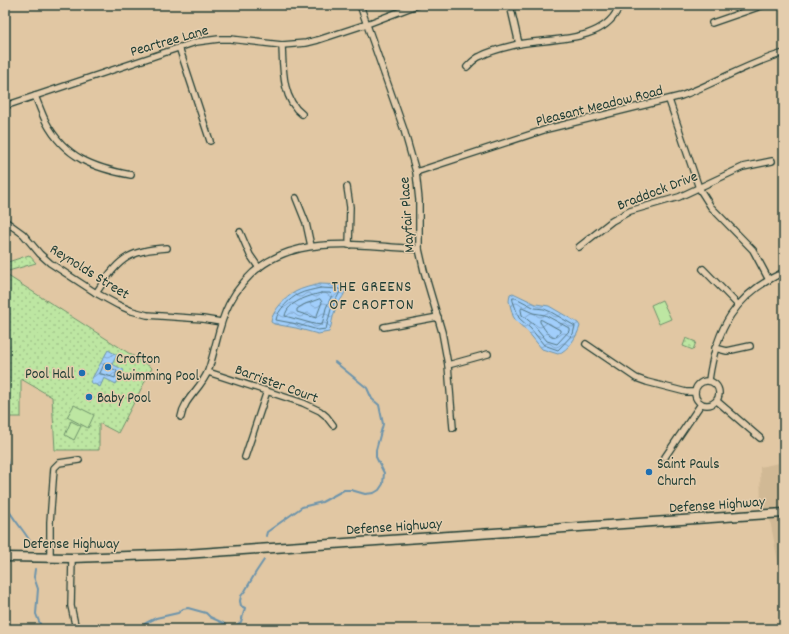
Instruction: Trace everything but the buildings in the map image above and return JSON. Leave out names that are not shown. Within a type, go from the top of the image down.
[{"type":"main road","name":"Defense Highway","points":[[5,557],[72,558],[185,554],[784,513]]},
{"type":"street","name":"Mayfair Place","points":[[360,5],[404,130],[416,172],[419,249],[422,265],[438,317],[448,365],[453,428]]},
{"type":"street","name":"Peartree Lane","points":[[5,106],[196,42],[219,39],[244,40],[282,45],[318,40],[367,24],[417,5]]},
{"type":"street","points":[[510,5],[519,44]]},
{"type":"street","points":[[712,23],[764,5]]},
{"type":"street","points":[[467,67],[481,56],[519,44],[582,36],[605,25],[614,17],[618,9]]},
{"type":"street","points":[[282,45],[283,73],[288,94],[296,109],[302,114]]},
{"type":"street","points":[[179,47],[210,141]]},
{"type":"street","name":"Pleasant Meadow Road","points":[[416,172],[547,129],[669,100],[695,91],[750,64],[784,53]]},
{"type":"street","points":[[35,96],[46,122],[62,143],[73,153],[84,161],[97,167],[131,175]]},
{"type":"street","points":[[669,100],[699,188],[711,208],[753,250],[769,280]]},
{"type":"street","name":"Braddock Drive","points":[[579,247],[612,221],[630,211],[678,197],[734,170],[772,161]]},
{"type":"street","points":[[347,187],[350,207],[349,245]]},
{"type":"street","points":[[296,198],[306,223],[311,246]]},
{"type":"street","name":"Reynolds Street","points":[[5,221],[23,234],[50,263],[96,293],[118,305],[161,317],[203,319],[221,322]]},
{"type":"street","points":[[240,232],[250,255],[259,268]]},
{"type":"street","points":[[181,417],[182,410],[186,403],[201,384],[208,372],[221,322],[228,304],[238,290],[259,268],[283,254],[296,249],[311,246],[349,245],[419,249]]},
{"type":"street","points":[[96,293],[116,265],[128,256],[144,250],[167,248]]},
{"type":"street","points":[[703,269],[738,305]]},
{"type":"street","points":[[709,380],[715,348],[726,321],[738,305],[752,291],[784,272]]},
{"type":"street","points":[[384,327],[438,317]]},
{"type":"street","points":[[586,344],[636,378],[686,392],[695,392]]},
{"type":"street","points":[[715,348],[728,351],[750,346]]},
{"type":"street","points":[[448,365],[488,354]]},
{"type":"street","name":"Barrister Court","points":[[208,372],[303,403],[320,411],[333,425]]},
{"type":"street","points":[[705,380],[709,380],[714,382],[719,388],[720,392],[717,401],[710,405],[700,404],[695,397],[698,384],[705,380]]},
{"type":"street","points":[[246,457],[267,391]]},
{"type":"street","points":[[717,401],[760,438]]},
{"type":"street","points":[[665,456],[700,404]]},
{"type":"street","points":[[50,558],[50,522],[54,468],[59,463],[68,460],[79,460]]},
{"type":"street","points":[[72,558],[71,606],[76,629]]},
{"type":"shaded area","points":[[784,462],[784,593],[770,520],[761,508],[760,467]]},
{"type":"green space","points":[[29,255],[36,263],[5,272],[5,263]]},
{"type":"green space","points":[[5,274],[152,368],[118,433],[99,423],[99,450],[55,450],[52,397],[21,379],[21,417],[5,417]]},
{"type":"green space","points":[[662,300],[671,319],[659,324],[651,305]]},
{"type":"green space","points":[[686,338],[696,342],[693,350],[683,346]]},
{"type":"green space","points":[[74,405],[94,415],[88,428],[67,417]]},
{"type":"green space","points":[[71,421],[81,426],[74,440],[65,435]]},
{"type":"water","points":[[320,284],[343,285],[346,288],[335,310],[329,332],[318,334],[271,322],[274,313],[291,294],[301,289]]},
{"type":"water","points":[[513,293],[536,304],[549,306],[578,323],[580,326],[579,330],[569,346],[558,354],[542,349],[513,316],[509,301],[510,294]]},
{"type":"water","name":"Crofton Swimming Pool","points":[[108,350],[117,355],[112,364],[124,370],[116,384],[104,378],[100,387],[90,382]]},
{"type":"waterway","points":[[266,536],[267,532],[302,507],[322,502],[344,490],[351,490],[365,494],[374,493],[379,490],[383,484],[384,473],[376,457],[376,450],[383,424],[379,405],[372,399],[367,388],[335,362]]},
{"type":"waterway","points":[[5,453],[9,472],[5,490]]},
{"type":"waterway","points":[[5,504],[34,548]]},
{"type":"waterway","points":[[231,629],[241,622],[245,608],[241,606],[241,596],[264,560]]},
{"type":"waterway","points":[[35,569],[34,577],[38,589],[36,614],[42,629]]},
{"type":"waterway","points":[[137,629],[156,618],[178,613],[183,609],[188,608],[206,613],[230,629]]},
{"type":"waterway","points":[[253,629],[260,627],[267,629]]},
{"type":"place","name":"Crofton Swimming Pool","points":[[108,367]]},
{"type":"place","name":"Pool Hall","points":[[82,373]]},
{"type":"place","name":"Baby Pool","points":[[89,397]]},
{"type":"place","name":"Saint Pauls Church","points":[[649,472]]},
{"type":"district","name":"THE GREENS OF CROFTON","points":[[372,294]]}]
